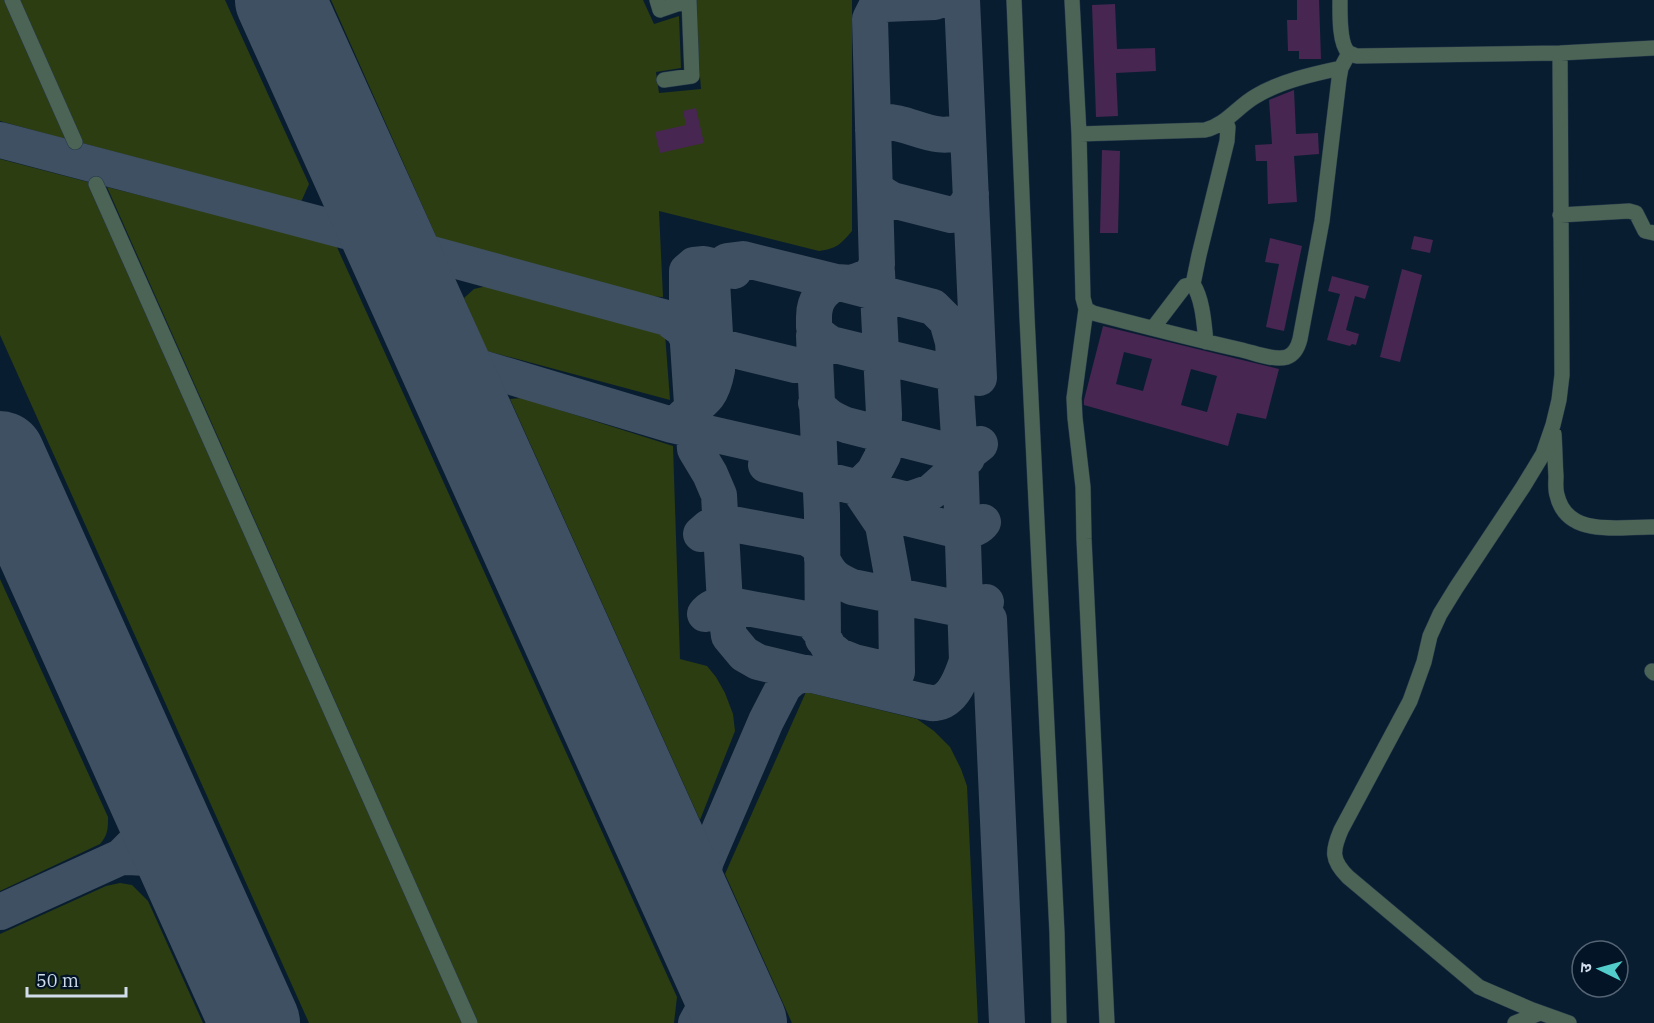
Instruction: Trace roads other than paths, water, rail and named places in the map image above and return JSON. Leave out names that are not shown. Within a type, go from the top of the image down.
[{"type":"lane","points":[[12,0],[75,142]]},
{"type":"lane","points":[[657,0],[660,10],[689,0],[692,76],[664,80]]},
{"type":"lane","points":[[1014,0],[1057,933],[1059,1023]]},
{"type":"lane","points":[[1072,0],[1079,134],[1083,298],[1086,309],[1074,399],[1083,487],[1107,1023]]},
{"type":"lane","points":[[1340,0],[1344,45],[1349,53],[1357,56],[1560,53],[1654,48]]},
{"type":"lane","points":[[1086,309],[1206,342],[1273,357],[1285,358],[1292,355],[1300,339],[1322,221],[1341,68],[1349,53]]},
{"type":"lane","points":[[1560,53],[1562,375],[1560,400],[1554,426],[1543,454],[1533,471],[1440,614],[1430,636],[1424,662],[1410,701],[1341,831],[1334,854],[1341,870],[1348,877],[1479,987],[1569,1023]]},
{"type":"lane","points":[[1079,134],[1214,128],[1242,105],[1267,89],[1341,68]]},
{"type":"lane","points":[[1206,342],[1202,310],[1193,284],[1227,141],[1228,127],[1225,121]]},
{"type":"lane","points":[[96,184],[470,1023]]},
{"type":"lane","points":[[1560,215],[1629,211],[1636,213],[1645,231],[1654,233]]},
{"type":"lane","points":[[1153,328],[1185,286],[1193,284]]},
{"type":"lane","points":[[1554,426],[1557,495],[1571,519],[1585,526],[1654,527]]},
{"type":"lane","points":[[1515,1023],[1540,1013]]}]
